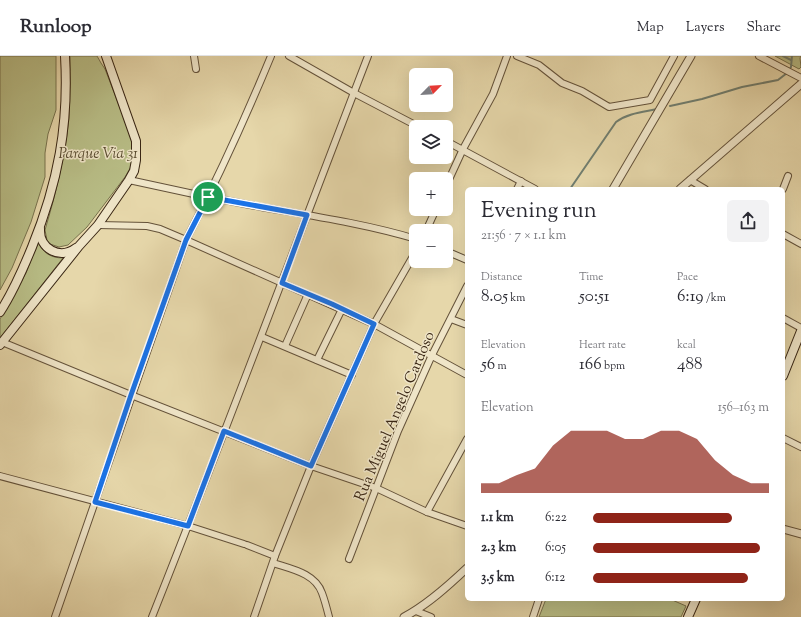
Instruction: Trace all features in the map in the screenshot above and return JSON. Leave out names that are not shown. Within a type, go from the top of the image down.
[{"type":"main road","points":[[0,312],[10,296],[40,227],[53,185],[63,139],[65,106],[65,56]]},
{"type":"main road","points":[[1,343],[79,246],[98,225],[134,171],[136,160],[136,141],[106,56]]},
{"type":"main road","points":[[40,227],[42,241],[51,251],[66,253],[79,246]]},
{"type":"main road","points":[[785,371],[801,331]]},
{"type":"main road","points":[[688,617],[693,601]]},
{"type":"street","points":[[194,56],[196,69]]},
{"type":"street","points":[[54,617],[186,240],[247,115],[271,56]]},
{"type":"street","points":[[289,56],[354,93],[409,121]]},
{"type":"street","points":[[152,617],[262,336],[368,56]]},
{"type":"street","points":[[452,172],[462,149],[493,94],[507,56]]},
{"type":"street","points":[[517,56],[539,65],[562,83],[582,91],[609,107],[650,100],[674,56]]},
{"type":"street","points":[[613,187],[691,56]]},
{"type":"street","points":[[759,56],[801,78]]},
{"type":"street","points":[[682,187],[801,84]]},
{"type":"street","points":[[453,144],[531,187]]},
{"type":"street","points":[[784,187],[788,176]]},
{"type":"street","points":[[129,180],[208,197],[392,232],[409,238]]},
{"type":"street","points":[[690,180],[702,187]]},
{"type":"street","points":[[518,187],[520,181]]},
{"type":"street","points":[[98,225],[147,226],[160,229],[374,324],[465,374]]},
{"type":"street","points":[[785,235],[801,244]]},
{"type":"street","points":[[453,254],[465,259]]},
{"type":"street","points":[[254,617],[274,560],[311,466],[374,324],[409,263]]},
{"type":"street","name":"Rua Miguel Angelo Cardoso","points":[[349,559],[398,431],[432,355],[465,290]]},
{"type":"street","points":[[286,346],[308,294]]},
{"type":"street","points":[[317,360],[342,309]]},
{"type":"street","points":[[451,318],[465,324]]},
{"type":"street","points":[[785,319],[801,328]]},
{"type":"street","points":[[262,336],[352,375]]},
{"type":"street","points":[[1,343],[311,466],[376,488],[427,512],[465,525]]},
{"type":"street","points":[[785,439],[801,447]]},
{"type":"street","points":[[427,512],[465,443]]},
{"type":"street","points":[[0,476],[188,526],[245,545],[311,578],[322,592],[330,617]]},
{"type":"street","points":[[785,530],[801,534]]},
{"type":"street","points":[[404,617],[416,611],[465,570]]},
{"type":"street","points":[[533,617],[538,601]]},
{"type":"street","points":[[416,611],[431,617]]},
{"type":"green space","points":[[0,56],[56,56],[56,110],[48,134],[45,153],[45,177],[31,222],[12,268],[0,290]]},
{"type":"green space","name":"Parque Via 31","points":[[70,56],[97,56],[105,69],[132,139],[133,149],[132,165],[125,177],[87,227],[68,245],[59,247],[50,244],[47,240],[45,230],[60,174],[65,146],[69,118]]},
{"type":"green space","points":[[775,56],[801,56],[801,67],[799,69]]},
{"type":"green space","points":[[38,242],[42,249],[48,254],[63,258],[0,338],[0,319],[26,273]]},
{"type":"green space","points":[[545,601],[675,601],[686,606],[681,617],[539,617]]},
{"type":"waterway","points":[[783,56],[791,60]]},
{"type":"waterway","points":[[670,106],[702,99],[742,87],[778,80],[787,73],[791,67],[792,56]]},
{"type":"waterway","points":[[571,187],[616,122],[631,115],[657,109]]},
{"type":"route","points":[[208,197],[307,215],[282,283],[374,324],[311,466],[224,431],[188,526],[95,502],[186,240],[208,197]]}]
